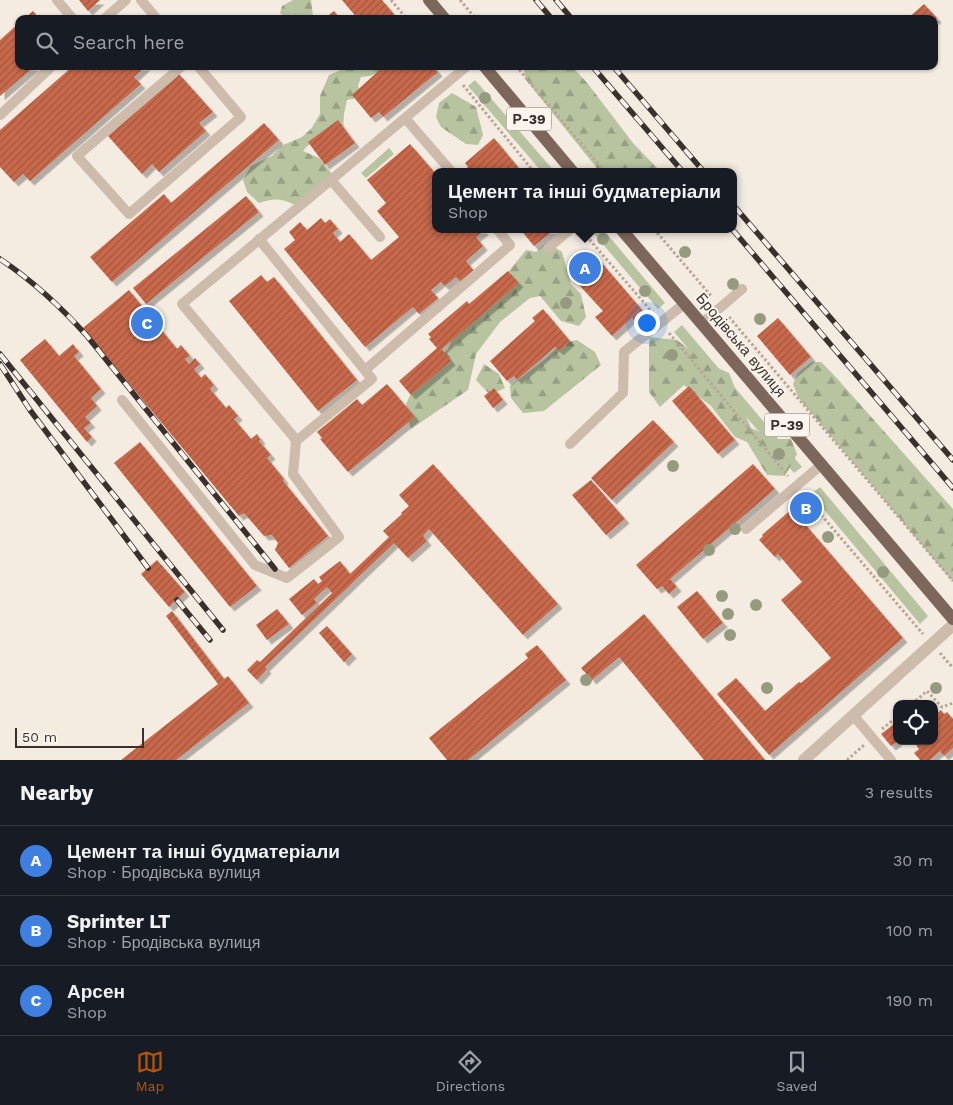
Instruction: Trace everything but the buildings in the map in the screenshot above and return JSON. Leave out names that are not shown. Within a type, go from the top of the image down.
[{"type":"main road","points":[[429,0],[442,15]]},
{"type":"main road","name":"Р-39","points":[[487,70],[570,168]]},
{"type":"main road","name":"Бродівська вулиця","points":[[624,233],[953,619]]},
{"type":"street","points":[[804,760],[953,626]]},
{"type":"lane","points":[[57,0],[70,15]]},
{"type":"lane","points":[[109,15],[126,0]]},
{"type":"lane","points":[[141,0],[154,15]]},
{"type":"lane","points":[[0,115],[48,70]]},
{"type":"lane","points":[[177,70],[77,156],[129,214],[241,117],[201,70]]},
{"type":"lane","points":[[122,400],[255,565],[287,578],[339,537],[293,474],[296,441],[182,304],[462,70]]},
{"type":"lane","points":[[405,118],[448,168]]},
{"type":"lane","points":[[331,180],[380,238]]},
{"type":"lane","points":[[365,370],[510,245],[500,233]]},
{"type":"lane","points":[[548,248],[566,233]]},
{"type":"lane","points":[[259,239],[372,378],[296,441]]},
{"type":"lane","points":[[701,324],[742,289]]},
{"type":"lane","points":[[570,444],[623,393],[624,352],[684,304]]},
{"type":"lane","points":[[746,529],[821,465]]},
{"type":"lane","points":[[853,716],[891,760]]},
{"type":"path","points":[[391,0],[404,15]]},
{"type":"path","points":[[460,0],[473,15]]},
{"type":"path","points":[[519,70],[602,168]]},
{"type":"path","points":[[457,74],[465,88],[531,168]]},
{"type":"path","points":[[584,233],[661,322],[796,486],[953,668]]},
{"type":"path","points":[[657,233],[953,581]]},
{"type":"path","points":[[917,700],[927,691],[935,700]]},
{"type":"path","points":[[938,703],[942,707],[952,706]]},
{"type":"green space","points":[[293,0],[311,0],[313,15],[282,15],[280,13],[282,6]]},
{"type":"green space","points":[[341,70],[382,70],[370,76],[361,77],[358,86],[363,97],[347,100],[342,145],[321,141],[312,143],[303,151],[319,158],[332,174],[295,205],[277,200],[259,203],[247,192],[243,180],[251,166],[272,156],[281,146],[302,137],[311,129],[320,114],[320,96],[329,75]]},
{"type":"green space","points":[[524,70],[576,70],[633,143],[657,168],[597,168],[526,80]]},
{"type":"green space","points":[[475,80],[552,168],[539,168],[468,86]]},
{"type":"green space","points":[[452,93],[476,107],[483,135],[478,145],[466,144],[441,127],[436,117],[439,103]]},
{"type":"green space","points":[[389,148],[394,154],[366,178],[361,173]]},
{"type":"green space","points":[[593,233],[606,233],[665,303],[658,309]]},
{"type":"green space","points":[[547,242],[562,252],[571,284],[581,294],[586,317],[579,326],[561,321],[540,296],[530,298],[500,322],[476,354],[468,390],[411,429],[406,404],[417,381],[448,349],[457,328],[496,287],[526,250],[536,252]]},
{"type":"green space","points":[[682,325],[802,467],[794,473],[674,332]]},
{"type":"green space","points":[[649,337],[677,340],[705,362],[729,373],[751,428],[775,439],[791,439],[797,454],[785,476],[767,475],[747,442],[735,437],[711,406],[684,385],[660,407],[649,392]]},
{"type":"green space","points":[[577,340],[595,352],[601,365],[544,411],[523,413],[511,398],[510,386],[544,360],[562,343]]},
{"type":"green space","points":[[812,362],[821,362],[833,374],[953,509],[953,582],[798,397],[793,384],[798,373]]},
{"type":"green space","points":[[484,364],[499,374],[505,388],[490,395],[476,380]]},
{"type":"green space","points":[[820,487],[928,616],[920,624],[811,494]]},
{"type":"railway","points":[[536,0],[549,15]]},
{"type":"railway","points":[[556,0],[569,15]]},
{"type":"railway","points":[[595,70],[680,168]]},
{"type":"railway","points":[[616,70],[701,168]]},
{"type":"railway","points":[[737,209],[953,460]]},
{"type":"railway","points":[[735,233],[953,488]]},
{"type":"railway","points":[[0,259],[46,295],[87,336],[275,569]]},
{"type":"railway","points":[[0,354],[223,630]]},
{"type":"railway","points":[[0,364],[30,410],[148,568]]},
{"type":"railway","points":[[177,600],[210,640]]},
{"type":"place","name":"Цемент та інші будматеріали","points":[[585,268]]},
{"type":"place","name":"Арсен","points":[[147,323]]},
{"type":"place","name":"Sprinter LT","points":[[806,508]]}]
